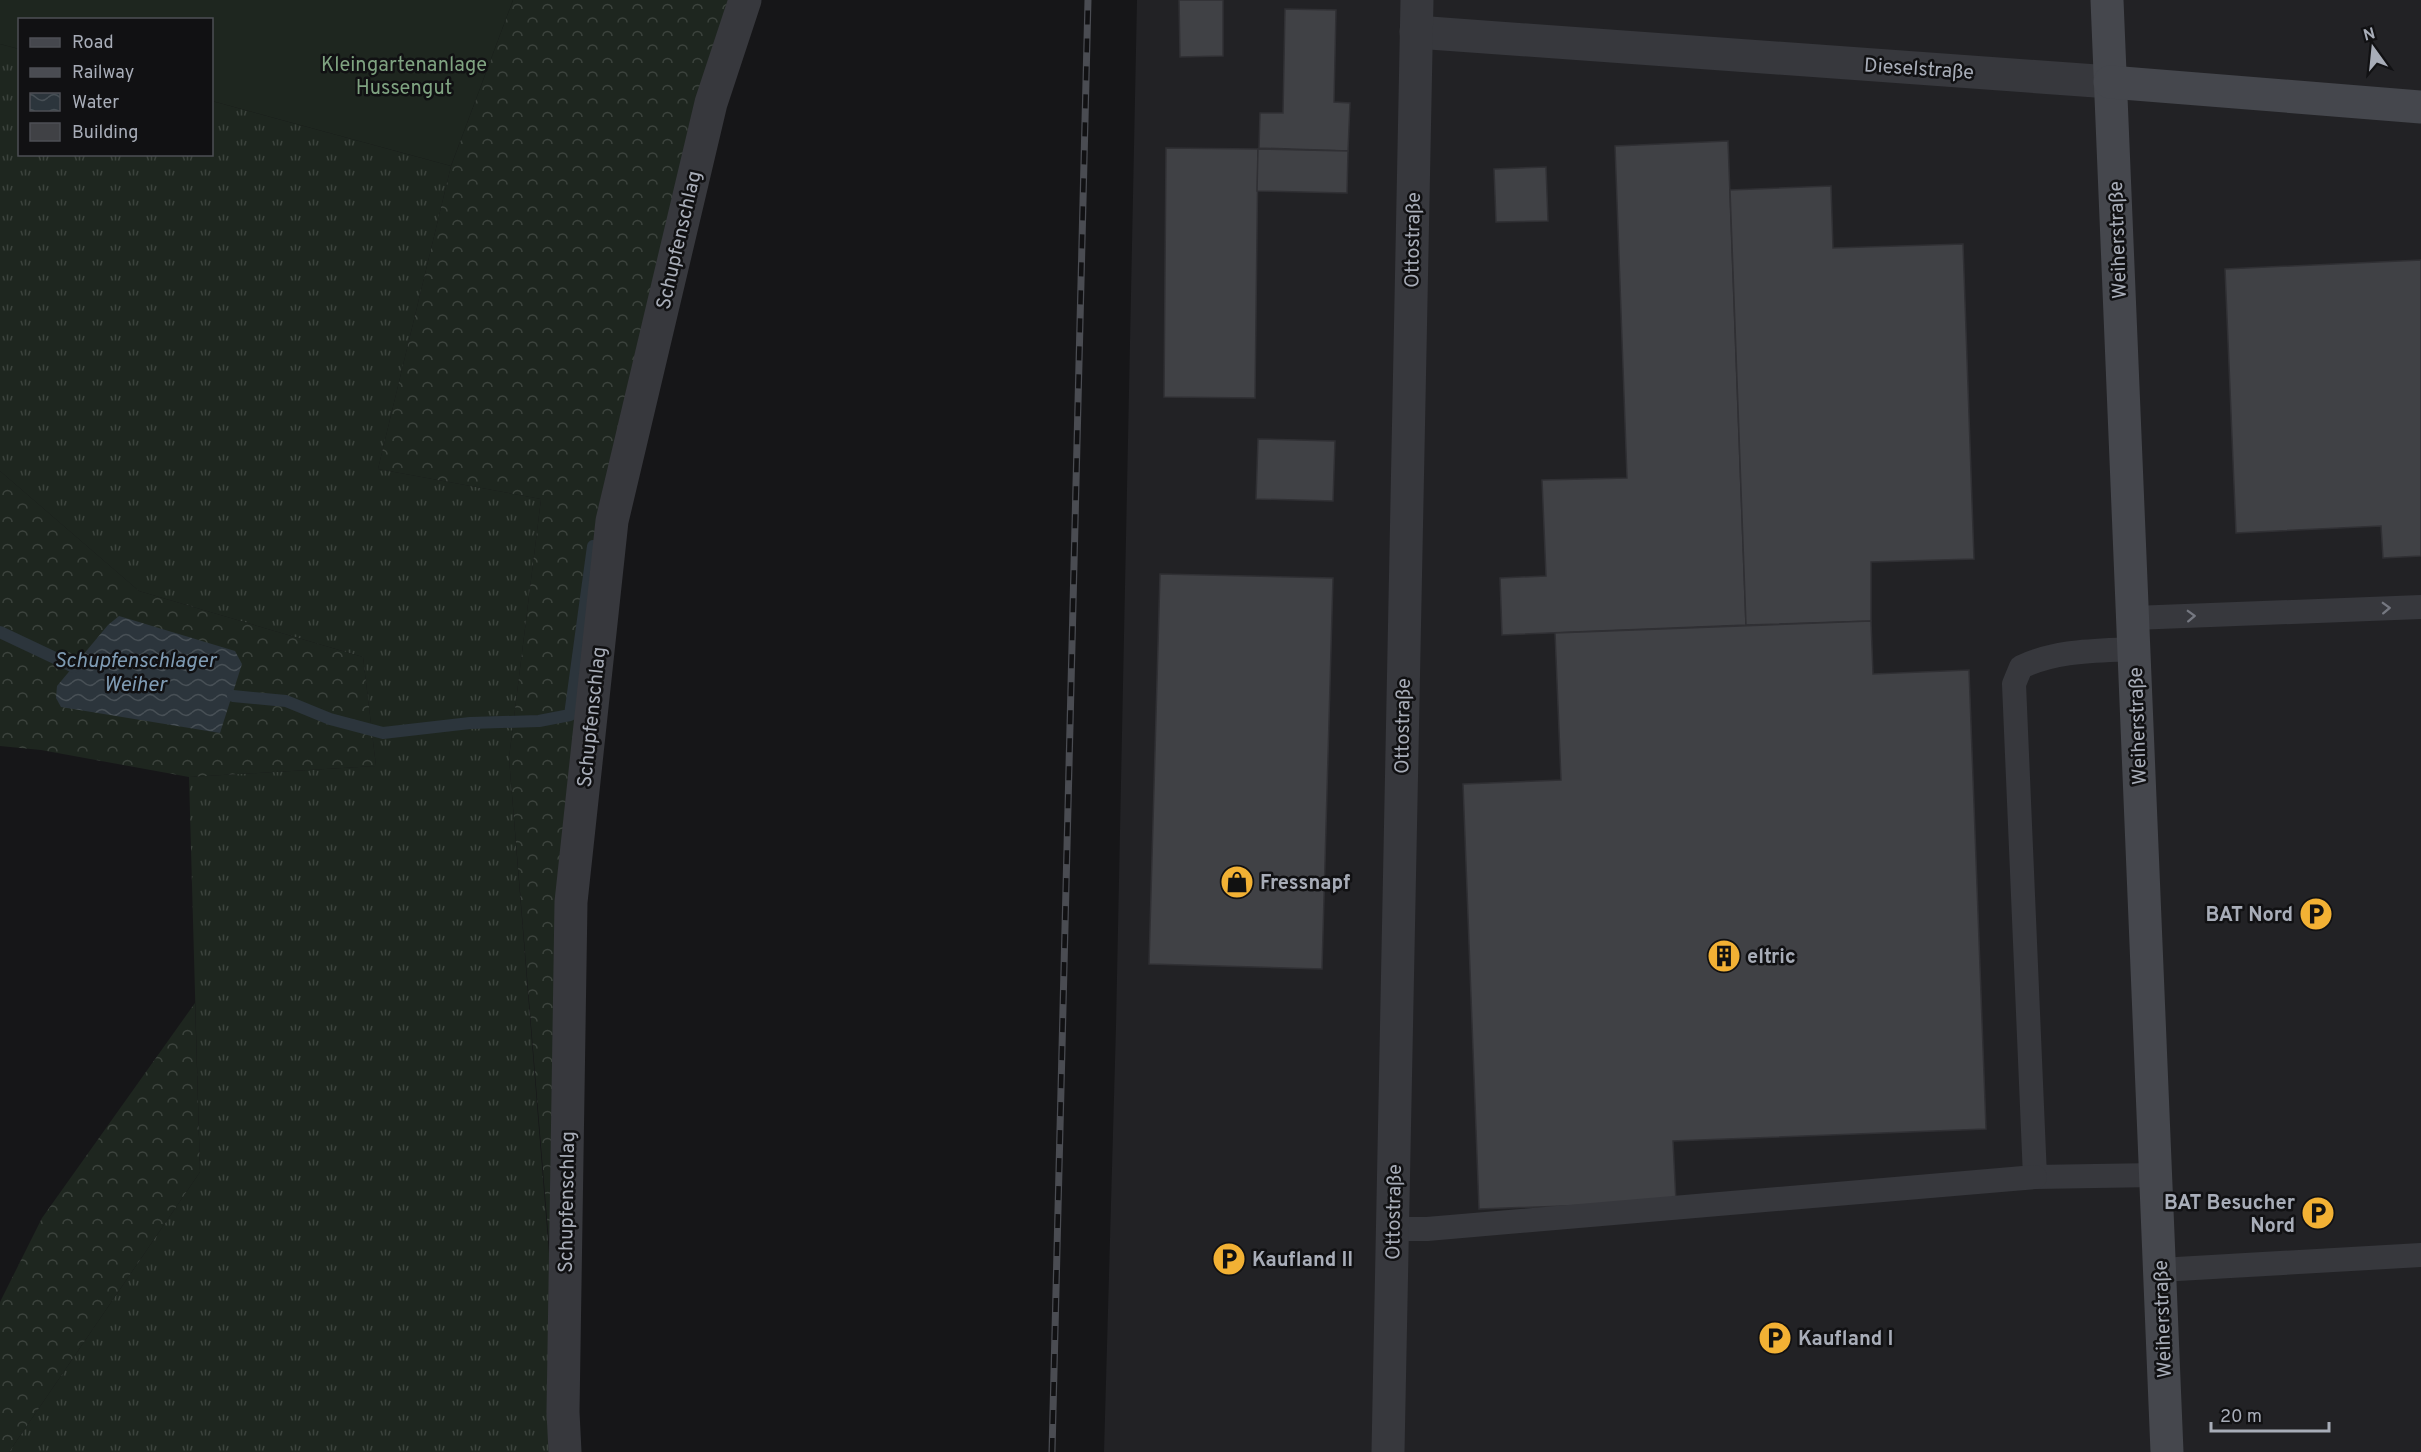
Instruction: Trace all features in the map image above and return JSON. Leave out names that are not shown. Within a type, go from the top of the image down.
[{"type":"street","name":"Schupfenschlag","points":[[565,1452],[563,1412],[571,902],[612,521],[711,103],[745,0]]},
{"type":"street","name":"Weiherstraße","points":[[2107,0],[2168,1452]]},
{"type":"street","name":"Dieselstraße","points":[[1416,16],[2110,82],[2421,107]]},
{"type":"street","name":"Ottostraße","points":[[1388,1452],[1416,16]]},
{"type":"lane","points":[[2035,1177],[2014,684],[2021,667],[2041,657],[2079,651],[2133,633],[2421,607]]},
{"type":"lane","points":[[1392,1229],[1427,1229],[2035,1177],[2156,1174]]},
{"type":"lane","points":[[2160,1270],[2421,1255]]},
{"type":"shaded area","points":[[1137,0],[2421,0],[2421,1452],[1104,1452],[1116,1026]]},
{"type":"green space","name":"Kleingartenanlage Hussengut","points":[[0,0],[513,0],[451,166],[213,101],[213,18],[18,18],[18,49],[0,44]]},
{"type":"green space","points":[[513,0],[745,0],[612,521],[571,902],[563,1412],[509,758],[541,499],[378,469],[451,166]]},
{"type":"green space","points":[[0,44],[18,49],[18,156],[213,156],[213,101],[451,166],[378,469],[541,499],[509,758],[565,1452],[9,1452],[200,1172],[189,777],[376,766],[363,657],[139,591],[0,471]]},
{"type":"green space","points":[[0,471],[139,591],[363,657],[376,766],[189,777],[41,750],[0,746]]},
{"type":"green space","points":[[195,1003],[200,1172],[9,1452],[0,1452],[0,1302],[42,1218]]},
{"type":"water","name":"Schupfenschlager Weiher","points":[[119,616],[235,651],[242,664],[220,733],[61,707],[56,698],[57,686],[108,625]]},
{"type":"building","points":[[1179,0],[1223,0],[1223,56],[1180,57]]},
{"type":"building","points":[[1285,9],[1336,10],[1334,102],[1350,103],[1348,151],[1259,148],[1260,113],[1283,113]]},
{"type":"building","points":[[1728,141],[1746,625],[1502,635],[1500,578],[1546,576],[1542,480],[1627,478],[1615,146]]},
{"type":"building","points":[[1166,148],[1258,149],[1255,398],[1164,397]]},
{"type":"building","points":[[1258,149],[1348,151],[1347,193],[1257,191]]},
{"type":"building","points":[[1546,167],[1548,221],[1496,222],[1494,169]]},
{"type":"building","points":[[1831,186],[1833,248],[1963,244],[1974,559],[1871,562],[1871,621],[1746,625],[1730,190]]},
{"type":"building","points":[[2421,260],[2421,556],[2383,558],[2381,526],[2236,533],[2225,269]]},
{"type":"building","points":[[1258,439],[1335,441],[1333,501],[1256,499]]},
{"type":"building","points":[[1160,574],[1333,578],[1322,969],[1149,964]]},
{"type":"building","name":"eltric","points":[[1871,621],[1873,674],[1969,670],[1986,1129],[1673,1141],[1676,1202],[1479,1209],[1463,784],[1561,780],[1555,633]]},
{"type":"waterway","points":[[233,696],[286,701],[330,719],[383,733],[470,723],[539,721],[570,715],[593,546]]},
{"type":"waterway","points":[[0,632],[74,667]]},
{"type":"railway","points":[[1052,1452],[1088,0]]},
{"type":"place","name":"Fressnapf","points":[[1237,882]]},
{"type":"place","name":"BAT Nord","points":[[2316,914]]},
{"type":"place","name":"eltric","points":[[1724,956]]},
{"type":"place","name":"BAT Besucher Nord","points":[[2318,1213]]},
{"type":"place","name":"Kaufland II","points":[[1229,1259]]},
{"type":"place","name":"Kaufland I","points":[[1775,1338]]}]
